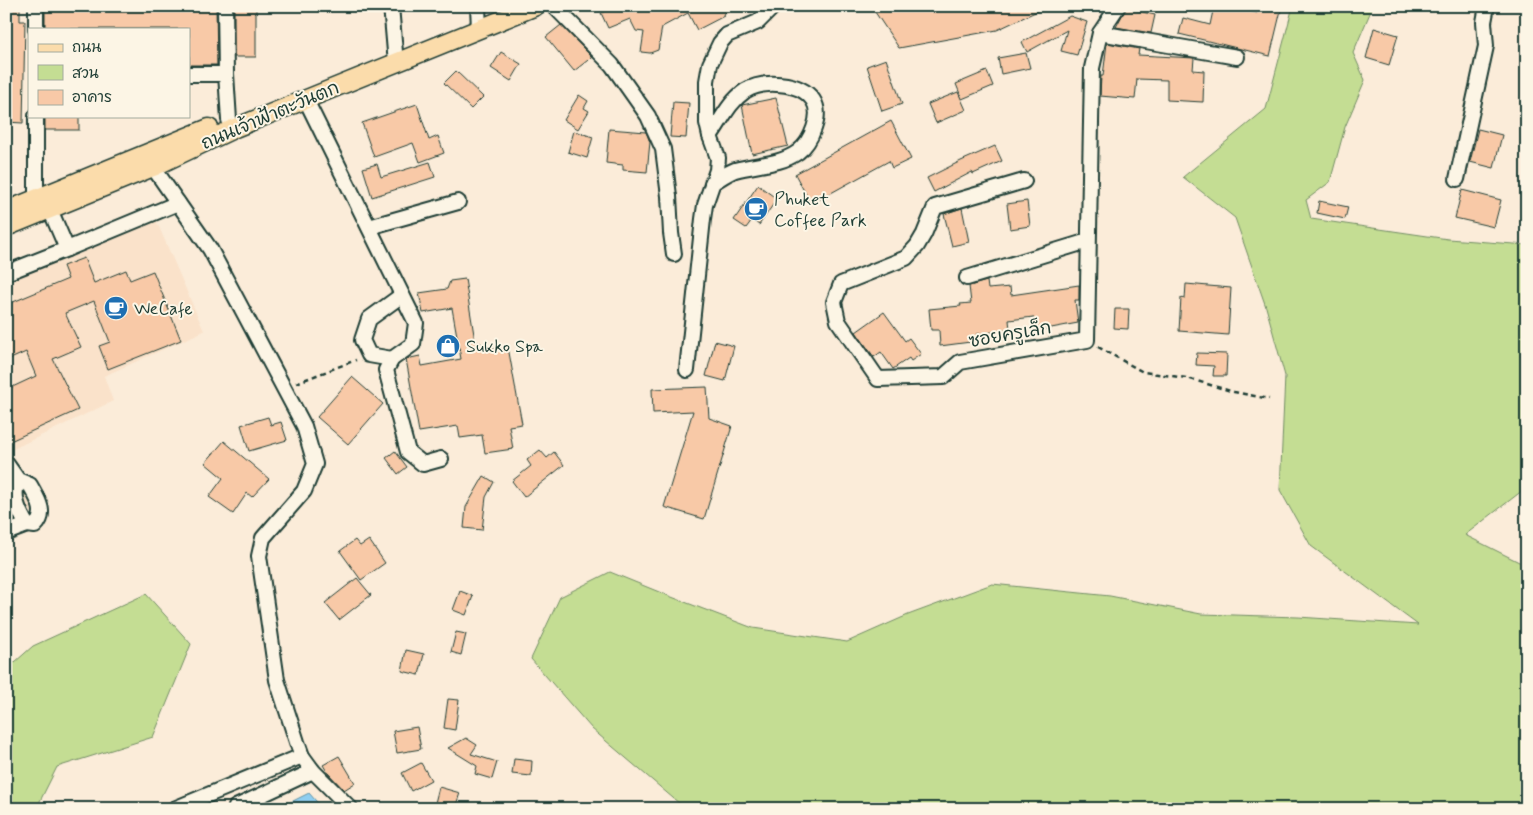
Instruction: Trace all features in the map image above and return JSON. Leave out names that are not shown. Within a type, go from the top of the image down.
[{"type":"main road","name":"ถนนเจ้าฟ้าตะวันตก","points":[[6,211],[154,167],[235,128],[306,100],[507,6]]},
{"type":"main road","name":"ถนนเจ้าฟ้าตะวันตก","points":[[479,18],[536,6]]},
{"type":"main road","name":"ถนนเจ้าฟ้าตะวันตก","points":[[6,227],[43,200],[229,120],[396,57]]},
{"type":"street","points":[[36,6],[36,28]]},
{"type":"street","points":[[226,6],[226,74],[229,120]]},
{"type":"street","points":[[391,6],[396,57]]},
{"type":"street","points":[[554,6],[612,65],[648,116],[663,149],[674,254]]},
{"type":"street","points":[[686,370],[703,219],[717,170],[718,158],[707,123],[707,80],[710,64],[720,43],[727,35],[758,22],[772,6]]},
{"type":"street","points":[[1087,340],[1092,68],[1100,33],[1118,6]]},
{"type":"street","points":[[1457,179],[1486,46],[1484,22],[1486,6]]},
{"type":"street","points":[[1100,33],[1237,57]]},
{"type":"street","points":[[190,74],[226,74]]},
{"type":"street","points":[[710,136],[736,98],[748,90],[769,83],[783,84],[796,88],[813,100],[816,111],[813,129],[806,144],[797,153],[770,163],[733,171],[712,183]]},
{"type":"street","points":[[306,100],[416,323],[413,344],[392,359],[386,370],[408,452],[423,464],[441,459]]},
{"type":"street","points":[[36,118],[43,200],[67,249]]},
{"type":"street","points":[[154,167],[210,249],[304,426],[315,464],[304,491],[263,538],[259,556],[277,680],[302,756],[313,771],[351,809]]},
{"type":"street","name":"ซอยครูเล็ก","points":[[1024,181],[935,207],[924,234],[917,246],[906,258],[841,284],[834,302],[838,320],[878,379],[944,376],[960,362],[1087,340]]},
{"type":"street","points":[[368,227],[458,202]]},
{"type":"street","points":[[6,273],[178,203]]},
{"type":"street","points":[[967,278],[1088,242]]},
{"type":"street","points":[[392,359],[369,355],[362,340],[368,320],[402,295]]},
{"type":"street","points":[[6,463],[18,480],[30,485],[42,508],[40,521],[35,526],[27,525],[6,533]]},
{"type":"street","points":[[18,480],[14,491],[20,512],[27,525]]},
{"type":"street","points":[[174,809],[302,756]]},
{"type":"street","points":[[228,787],[236,808],[313,771]]},
{"type":"path","points":[[1087,340],[1143,372],[1187,378],[1234,392],[1270,399]]},
{"type":"path","points":[[284,388],[369,355]]},
{"type":"shaded area","points":[[156,220],[204,331],[104,376],[113,401],[11,450],[34,511],[6,522],[6,280]]},
{"type":"green space","points":[[1293,6],[1373,6],[1353,53],[1365,80],[1345,127],[1330,182],[1306,200],[1311,219],[1448,239],[1527,245],[1527,344],[1520,355],[1527,362],[1527,487],[1465,535],[1527,566],[1527,809],[682,809],[680,804],[592,729],[531,659],[560,597],[610,572],[753,628],[847,642],[908,615],[992,584],[1110,596],[1201,614],[1298,617],[1418,625],[1311,546],[1280,490],[1285,376],[1266,307],[1235,218],[1183,177],[1266,109]]},
{"type":"green space","points":[[146,594],[191,644],[153,737],[57,767],[36,809],[6,809],[6,670],[33,646]]},
{"type":"water","points":[[309,793],[323,809],[277,809]]},
{"type":"building","points":[[6,6],[20,6],[20,21],[25,21],[23,123],[6,122]]},
{"type":"building","points":[[45,6],[216,7],[217,65],[190,65],[190,28],[45,28]]},
{"type":"building","points":[[234,6],[256,6],[256,57],[234,57]]},
{"type":"building","points":[[617,6],[738,6],[723,14],[724,16],[697,30],[688,13],[662,27],[658,50],[650,53],[641,52],[644,32],[636,31],[630,19],[608,28],[601,13]]},
{"type":"building","points":[[871,6],[1048,6],[997,30],[899,48]]},
{"type":"building","points":[[1214,6],[1228,6],[1257,13],[1258,6],[1282,6],[1270,56],[1179,34],[1183,18],[1210,25]]},
{"type":"building","points":[[1126,8],[1155,15],[1151,33],[1116,27]]},
{"type":"building","points":[[1070,16],[1087,22],[1077,55],[1061,51],[1067,30],[1027,52],[1022,42]]},
{"type":"building","points":[[561,25],[592,57],[574,71],[546,37]]},
{"type":"building","points":[[1374,28],[1398,35],[1389,65],[1366,58]]},
{"type":"building","points":[[1107,43],[1139,49],[1138,55],[1194,58],[1193,70],[1204,71],[1203,102],[1167,100],[1167,80],[1137,79],[1135,99],[1100,96],[1101,76],[1103,76]]},
{"type":"building","points":[[501,52],[521,64],[511,81],[491,68]]},
{"type":"building","points":[[1026,53],[1030,68],[1001,74],[998,58]]},
{"type":"building","points":[[886,59],[902,104],[882,111],[867,66]]},
{"type":"building","points":[[456,71],[483,97],[471,109],[444,83]]},
{"type":"building","points":[[987,71],[993,86],[962,99],[956,84]]},
{"type":"building","points":[[958,92],[966,110],[936,123],[928,104]]},
{"type":"building","points":[[579,95],[588,101],[584,108],[589,111],[578,129],[564,120]]},
{"type":"building","points":[[776,98],[788,146],[752,154],[742,105]]},
{"type":"building","points":[[673,102],[689,103],[686,138],[670,137]]},
{"type":"building","points":[[417,104],[429,140],[438,136],[444,153],[420,162],[413,143],[374,157],[362,123]]},
{"type":"building","points":[[45,118],[79,118],[79,130],[45,130]]},
{"type":"building","points":[[891,121],[911,159],[892,168],[889,161],[811,204],[795,174]]},
{"type":"building","points":[[609,129],[646,132],[650,142],[647,172],[623,170],[623,165],[606,163]]},
{"type":"building","points":[[1478,129],[1502,135],[1494,168],[1470,162]]},
{"type":"building","points":[[574,131],[593,137],[587,158],[568,152]]},
{"type":"building","points":[[995,146],[1002,161],[973,174],[972,172],[934,192],[927,178]]},
{"type":"building","points":[[430,162],[435,177],[372,197],[363,168],[377,164],[381,177]]},
{"type":"building","name":"Phuket Coffee Park","points":[[758,185],[777,199],[759,225],[752,220],[746,228],[734,220]]},
{"type":"building","points":[[1462,190],[1501,200],[1494,227],[1455,218]]},
{"type":"building","points":[[1027,201],[1030,226],[1010,229],[1007,204]]},
{"type":"building","points":[[1319,201],[1348,207],[1345,219],[1317,213]]},
{"type":"building","points":[[962,208],[969,242],[952,246],[944,214]]},
{"type":"building","points":[[84,258],[94,283],[126,270],[130,280],[153,271],[181,340],[108,369],[99,346],[110,342],[94,301],[65,313],[81,347],[53,359],[78,410],[6,443],[6,390],[36,376],[26,352],[6,361],[6,305],[68,279],[63,266]]},
{"type":"building","points":[[465,279],[475,341],[494,349],[508,347],[522,424],[509,426],[513,449],[485,453],[482,435],[460,438],[458,426],[419,432],[406,359],[420,356],[422,366],[461,359],[452,308],[423,313],[419,293],[447,289],[450,281]]},
{"type":"building","points":[[987,281],[988,289],[1010,287],[1011,295],[1079,285],[1079,300],[1075,300],[1078,323],[1035,331],[1033,317],[1009,320],[1010,330],[977,334],[978,341],[940,346],[939,330],[931,330],[929,309],[961,306],[960,304],[971,303],[969,286]]},
{"type":"building","points":[[1186,284],[1231,288],[1228,335],[1179,331],[1181,298],[1185,299]]},
{"type":"building","points":[[1115,309],[1129,309],[1128,329],[1114,328]]},
{"type":"building","points":[[884,312],[905,341],[909,338],[921,354],[911,361],[909,358],[893,369],[881,352],[874,357],[856,332]]},
{"type":"building","points":[[715,341],[734,346],[725,381],[706,376]]},
{"type":"building","points":[[1197,353],[1227,354],[1226,376],[1213,376],[1214,366],[1196,365]]},
{"type":"building","points":[[352,377],[383,404],[348,444],[317,417]]},
{"type":"building","points":[[707,387],[709,418],[732,426],[704,519],[664,507],[693,411],[653,413],[652,389]]},
{"type":"building","points":[[268,417],[271,425],[281,422],[287,440],[249,451],[241,425]]},
{"type":"building","points":[[224,441],[269,479],[252,497],[247,493],[233,514],[209,497],[223,478],[205,463]]},
{"type":"building","points":[[540,450],[547,458],[554,452],[564,465],[524,497],[512,481],[531,466],[527,460]]},
{"type":"building","points":[[395,451],[407,467],[398,474],[386,458]]},
{"type":"building","points":[[484,476],[494,482],[486,497],[482,530],[464,528],[466,507]]},
{"type":"building","points":[[355,540],[360,546],[369,540],[385,563],[361,580],[340,551]]},
{"type":"building","points":[[357,578],[371,595],[339,620],[325,603]]},
{"type":"building","points":[[460,591],[473,596],[466,615],[453,610]]},
{"type":"building","points":[[456,632],[466,634],[461,655],[451,652]]},
{"type":"building","points":[[406,650],[424,654],[419,675],[402,671]]},
{"type":"building","points":[[448,699],[459,700],[455,730],[444,728]]},
{"type":"building","points":[[417,727],[421,749],[397,753],[393,731]]},
{"type":"building","points":[[466,738],[477,745],[471,754],[497,762],[492,779],[475,774],[477,766],[448,748]]},
{"type":"building","points":[[339,756],[355,783],[344,790],[323,765]]},
{"type":"building","points":[[514,759],[532,761],[531,776],[512,774]]},
{"type":"building","points":[[421,763],[431,780],[411,791],[402,773]]},
{"type":"building","points":[[439,787],[460,793],[455,808],[435,803]]},
{"type":"place","name":"Phuket Coffee Park","points":[[756,209]]},
{"type":"place","name":"WeCafe","points":[[116,308]]},
{"type":"place","name":"Sukko Spa","points":[[448,346]]}]
